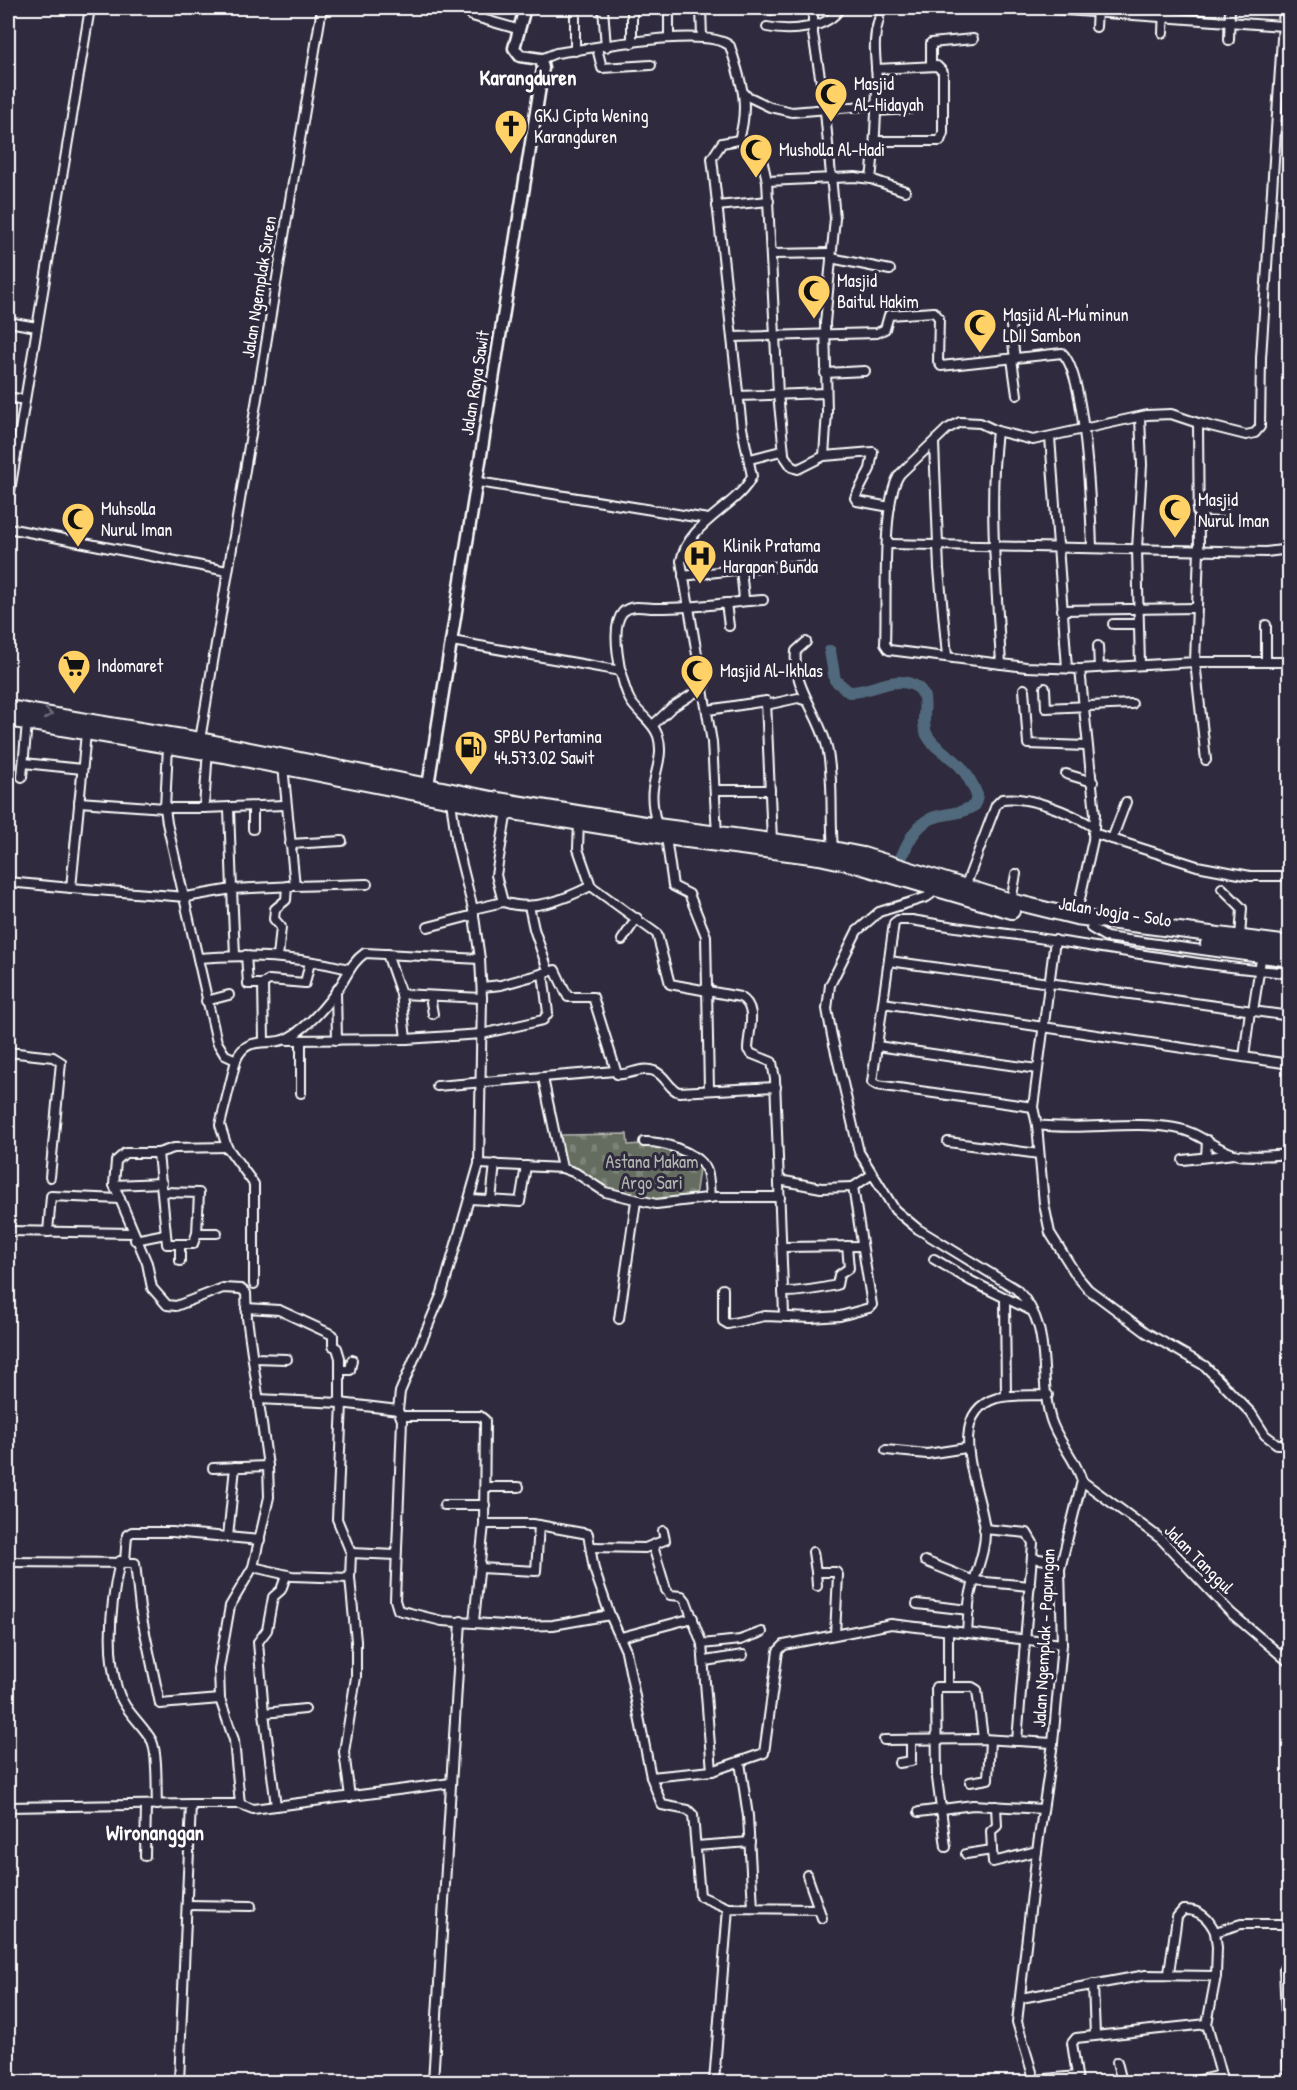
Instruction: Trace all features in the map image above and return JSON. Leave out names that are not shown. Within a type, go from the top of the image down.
[{"type":"highway","points":[[8,708],[427,790],[451,801],[507,811],[666,837],[717,838],[833,849],[863,855],[939,885]]},
{"type":"highway","points":[[8,719],[168,746],[206,745],[283,766],[657,826],[819,857],[939,885]]},
{"type":"highway","name":"Jalan Jogja - Solo","points":[[939,885],[965,887],[1076,917],[1240,938],[1262,950],[1290,944]]},
{"type":"highway","name":"Jalan Jogja - Solo","points":[[939,885],[1061,923],[1290,954]]},
{"type":"street","points":[[8,503],[90,8]]},
{"type":"street","name":"Jalan Ngemplak Suren","points":[[204,808],[206,745],[227,571],[322,8]]},
{"type":"street","points":[[525,8],[514,42],[516,52],[520,56],[541,59],[575,51],[669,38],[718,39],[730,46],[745,95],[746,109],[739,140]]},
{"type":"street","points":[[575,8],[575,51]]},
{"type":"street","points":[[603,8],[602,68],[651,65]]},
{"type":"street","points":[[632,8],[632,43]]},
{"type":"street","points":[[669,8],[669,38]]},
{"type":"street","points":[[701,8],[702,37]]},
{"type":"street","points":[[813,8],[812,28],[825,109],[835,218],[825,335],[824,456]]},
{"type":"street","points":[[767,27],[812,28],[831,20],[840,8]]},
{"type":"street","points":[[1038,8],[1096,10],[1230,22],[1285,22]]},
{"type":"street","points":[[1163,33],[1164,8]]},
{"type":"street","points":[[1229,40],[1230,8]]},
{"type":"street","points":[[1284,8],[1285,22],[1261,358],[1260,427],[1255,433],[1246,435],[1171,414],[1140,417],[1033,440],[997,431],[980,423],[960,422],[947,429],[897,479],[888,507],[886,647],[889,650],[1026,668],[1080,669],[1266,660],[1290,662]]},
{"type":"street","points":[[1096,10],[1096,27]]},
{"type":"street","points":[[472,16],[517,29]]},
{"type":"street","points":[[871,179],[876,141],[876,69],[873,38],[879,19]]},
{"type":"street","points":[[931,66],[932,43],[974,39]]},
{"type":"street","name":"Jalan Raya Sawit","points":[[427,790],[543,68],[541,59]]},
{"type":"street","points":[[876,69],[931,66],[939,67],[943,72],[941,140],[876,141]]},
{"type":"street","points":[[745,95],[770,107],[792,112],[825,109],[910,109]]},
{"type":"street","points":[[717,838],[708,710],[681,561],[684,552],[708,519],[752,479],[738,396],[712,158],[722,143],[739,140],[760,150],[767,181],[774,335],[784,453],[790,465],[798,469],[824,456],[873,452],[870,469],[855,498],[857,501],[888,507]]},
{"type":"street","points":[[767,181],[871,179],[905,191]]},
{"type":"street","points":[[717,206],[769,201]]},
{"type":"street","points":[[772,254],[831,256],[890,270]]},
{"type":"street","points":[[732,337],[881,332],[889,315],[936,312],[939,318],[939,365],[1065,354],[1074,380],[1090,470],[1092,548]]},
{"type":"street","points":[[1010,318],[1017,395]]},
{"type":"street","points":[[8,322],[37,327]]},
{"type":"street","points":[[825,373],[865,371]]},
{"type":"street","points":[[738,396],[825,393]]},
{"type":"street","points":[[8,397],[25,400]]},
{"type":"street","points":[[1140,417],[1142,465],[1137,549],[1140,665]]},
{"type":"street","points":[[1198,423],[1199,550],[1195,662],[1206,760]]},
{"type":"street","points":[[997,431],[994,455],[995,546],[1001,664]]},
{"type":"street","points":[[1050,437],[1066,668]]},
{"type":"street","points":[[934,443],[947,656]]},
{"type":"street","points":[[750,459],[777,451],[784,453]]},
{"type":"street","points":[[478,482],[708,519]]},
{"type":"street","points":[[1197,511],[1223,512]]},
{"type":"street","points":[[8,528],[227,571]]},
{"type":"street","points":[[889,544],[1266,552],[1282,550]]},
{"type":"street","points":[[683,576],[783,565],[808,566]]},
{"type":"street","points":[[739,602],[744,598],[741,570]]},
{"type":"street","points":[[657,826],[652,790],[660,749],[653,725],[633,706],[621,671],[617,657],[620,617],[625,610],[640,607],[763,600]]},
{"type":"street","points":[[726,603],[729,626]]},
{"type":"street","points":[[1062,610],[1196,608]]},
{"type":"street","points":[[1113,624],[1138,624]]},
{"type":"street","points":[[1266,625],[1266,660]]},
{"type":"street","points":[[452,640],[621,671]]},
{"type":"street","points":[[806,642],[795,651],[794,663],[796,674],[825,741],[829,758],[833,849]]},
{"type":"street","points":[[1098,646],[1099,668]]},
{"type":"street","points":[[1076,917],[1093,830],[1093,782],[1087,746],[1080,669]]},
{"type":"street","points":[[653,725],[671,708],[704,687]]},
{"type":"street","points":[[1045,688],[1046,708],[1132,704]]},
{"type":"street","points":[[1024,689],[1028,744],[1087,746]]},
{"type":"street","points":[[766,705],[798,698],[806,699],[809,705]]},
{"type":"street","points":[[708,710],[766,701],[772,842]]},
{"type":"street","points":[[22,777],[27,723]]},
{"type":"street","points":[[71,888],[86,733]]},
{"type":"street","points":[[168,746],[165,808],[186,897],[206,1001],[221,1049],[236,1060]]},
{"type":"street","points":[[24,763],[82,769]]},
{"type":"street","points":[[278,957],[281,927],[274,919],[275,909],[286,900],[291,886],[283,766]]},
{"type":"street","points":[[1066,774],[1093,782]]},
{"type":"street","points":[[715,790],[770,790]]},
{"type":"street","points":[[965,887],[996,805],[1002,799],[1040,804],[1077,817],[1093,830],[1112,839],[1197,866],[1250,876],[1290,876]]},
{"type":"street","points":[[451,801],[457,845],[473,912],[480,958],[482,1034],[479,1164],[442,1293],[405,1378],[400,1413],[394,1600],[398,1610],[437,1620],[539,1626],[610,1615]]},
{"type":"street","points":[[79,802],[165,808],[229,809],[285,805]]},
{"type":"street","points":[[1112,839],[1126,802]]},
{"type":"street","points":[[253,807],[253,829]]},
{"type":"street","points":[[229,809],[235,955]]},
{"type":"street","points":[[503,902],[496,875],[507,811]]},
{"type":"street","points":[[579,822],[578,849],[591,886],[637,918],[659,938],[670,984],[734,996],[747,1001],[751,1014],[748,1050],[772,1062],[776,1087],[784,1315]]},
{"type":"street","points":[[666,837],[673,886],[688,894],[706,936],[708,956],[705,992],[709,1089]]},
{"type":"street","points":[[290,844],[342,841]]},
{"type":"street","points":[[1011,901],[1016,874]]},
{"type":"street","points":[[8,882],[186,897],[232,889],[367,884]]},
{"type":"street","points":[[939,885],[927,897],[887,908],[864,921],[843,955],[828,993],[830,1027],[854,1134],[870,1176],[903,1217],[1016,1289],[1028,1305],[1043,1343],[1052,1421],[1082,1482]]},
{"type":"street","points":[[428,927],[503,902],[529,906],[561,900],[591,886]]},
{"type":"street","points":[[1222,888],[1242,908],[1240,938]]},
{"type":"street","points":[[254,1284],[254,1184],[227,1147],[220,1118],[231,1087],[236,1060],[243,1049],[264,1041],[406,1040],[482,1034],[546,1018],[546,971],[529,906]]},
{"type":"street","points":[[622,940],[637,918]]},
{"type":"street","points":[[1033,1107],[875,1085],[872,1082],[894,923],[898,920],[1260,970],[1290,972]]},
{"type":"street","points":[[1055,940],[1033,1107],[1050,1233],[1082,1283],[1147,1333],[1204,1366],[1251,1413],[1264,1435],[1277,1444],[1290,1444]]},
{"type":"street","points":[[1244,1057],[1262,950],[1290,962]]},
{"type":"street","points":[[286,1040],[326,1006],[346,968],[365,953],[480,958]]},
{"type":"street","points":[[387,954],[401,994],[406,1040]]},
{"type":"street","points":[[198,958],[235,955],[278,957],[346,968]]},
{"type":"street","points":[[246,955],[248,984],[263,984],[269,980],[304,983],[310,962]]},
{"type":"street","points":[[889,962],[1290,1016]]},
{"type":"street","points":[[482,987],[501,986],[546,971],[558,972],[568,997],[593,997],[615,1071],[619,1075],[641,1069],[656,1071],[676,1092],[776,1087]]},
{"type":"street","points":[[263,984],[264,1041]]},
{"type":"street","points":[[336,990],[337,1040]]},
{"type":"street","points":[[401,994],[482,998]]},
{"type":"street","points":[[206,1001],[230,995]]},
{"type":"street","points":[[430,996],[433,1014]]},
{"type":"street","points":[[883,1003],[1290,1064]]},
{"type":"street","points":[[301,1040],[302,1093]]},
{"type":"street","points":[[877,1046],[1037,1070]]},
{"type":"street","points":[[8,1052],[53,1058],[61,1062],[50,1177]]},
{"type":"street","points":[[437,1086],[615,1071]]},
{"type":"street","points":[[543,1078],[562,1168]]},
{"type":"street","points":[[1037,1125],[1058,1127],[1116,1124],[1175,1128],[1207,1140],[1234,1154]]},
{"type":"street","points":[[1206,1157],[1207,1140]]},
{"type":"street","points":[[644,1142],[659,1142],[701,1162],[707,1171],[710,1198]]},
{"type":"street","points":[[948,1142],[1039,1154]]},
{"type":"street","points":[[227,1147],[174,1148],[158,1153],[121,1154],[114,1167],[114,1185],[147,1263],[152,1288],[169,1306],[176,1306],[227,1287],[246,1291],[246,1308],[268,1466],[269,1497],[253,1568],[235,1597],[228,1614],[219,1669],[220,1700],[234,1740],[240,1804]]},
{"type":"street","points":[[114,1185],[163,1187],[199,1193],[197,1233],[194,1244],[180,1246],[168,1244],[165,1234],[163,1187],[158,1153]]},
{"type":"street","points":[[1183,1160],[1234,1154],[1290,1154]]},
{"type":"street","points":[[479,1164],[562,1168],[576,1173],[605,1192],[657,1204],[710,1198],[780,1197]]},
{"type":"street","points":[[490,1200],[495,1164]]},
{"type":"street","points":[[470,1199],[520,1202],[526,1167]]},
{"type":"street","points":[[779,1180],[821,1188],[855,1185],[870,1176]]},
{"type":"street","points":[[723,1289],[725,1323],[784,1315],[811,1318],[840,1316],[869,1308],[872,1305],[871,1290],[861,1246],[855,1185]]},
{"type":"street","points":[[48,1232],[51,1196],[120,1199]]},
{"type":"street","points":[[619,1319],[636,1201]]},
{"type":"street","points":[[8,1231],[134,1236],[165,1234]]},
{"type":"street","points":[[197,1233],[217,1233]]},
{"type":"street","points":[[180,1246],[180,1261]]},
{"type":"street","points":[[783,1292],[809,1291],[817,1287],[837,1285],[839,1274],[849,1268],[847,1246]]},
{"type":"street","points":[[783,1247],[861,1246]]},
{"type":"street","points":[[934,1259],[1005,1299],[1028,1305]]},
{"type":"street","points":[[1005,1299],[1006,1396]]},
{"type":"street","points":[[246,1308],[279,1311],[333,1335],[333,1347],[337,1348],[339,1356],[341,1403],[337,1519],[351,1553],[350,1578],[354,1609],[357,1677],[344,1752],[350,1797]]},
{"type":"street","points":[[254,1358],[286,1359]]},
{"type":"street","points":[[340,1370],[350,1370],[352,1360]]},
{"type":"street","points":[[967,1634],[974,1581],[985,1540],[982,1507],[966,1448],[976,1410],[987,1402],[1006,1396],[1048,1395]]},
{"type":"street","points":[[258,1399],[341,1403],[400,1413],[484,1417],[485,1505],[474,1621]]},
{"type":"street","points":[[886,1450],[927,1454],[966,1448]]},
{"type":"street","points":[[213,1468],[268,1466]]},
{"type":"street","points":[[228,1537],[235,1467]]},
{"type":"street","name":"Jalan Ngemplak - Papungan","points":[[1035,2081],[1017,2026],[1037,1851],[1053,1743],[1062,1644],[1060,1562],[1082,1482]]},
{"type":"street","name":"Jalan Tanggul","points":[[1082,1482],[1161,1539],[1230,1613],[1290,1662]]},
{"type":"street","points":[[485,1487],[519,1487]]},
{"type":"street","points":[[444,1505],[485,1505]]},
{"type":"street","points":[[484,1524],[539,1525],[588,1534],[594,1569],[610,1615],[621,1636],[651,1777],[662,1805],[688,1810],[693,1815],[700,1896],[728,1908],[817,1908]]},
{"type":"street","points":[[480,1568],[536,1570],[539,1525]]},
{"type":"street","points":[[984,1529],[1030,1535],[1032,1558],[1017,1741]]},
{"type":"street","points":[[157,1805],[152,1743],[126,1707],[115,1680],[112,1608],[127,1535],[132,1532],[260,1540]]},
{"type":"street","points":[[592,1547],[653,1546],[665,1540],[663,1532]]},
{"type":"street","points":[[653,1546],[666,1590],[670,1595],[682,1596],[702,1644],[712,1771]]},
{"type":"street","points":[[813,1552],[817,1586]]},
{"type":"street","points":[[351,1553],[396,1555]]},
{"type":"street","points":[[1032,1558],[1060,1562]]},
{"type":"street","points":[[8,1562],[122,1561],[135,1563],[140,1609],[160,1704],[220,1700]]},
{"type":"street","points":[[925,1561],[974,1581],[1030,1586]]},
{"type":"street","points":[[253,1568],[286,1576],[350,1578]]},
{"type":"street","points":[[816,1572],[836,1572],[838,1575],[839,1633]]},
{"type":"street","points":[[276,1806],[258,1642],[267,1630],[273,1597],[280,1591],[286,1576]]},
{"type":"street","points":[[916,1604],[969,1610]]},
{"type":"street","points":[[621,1636],[693,1618]]},
{"type":"street","points":[[433,2082],[461,1621]]},
{"type":"street","points":[[651,1777],[712,1771],[765,1752],[780,1647],[891,1624],[1062,1644]]},
{"type":"street","points":[[948,1630],[948,1686]]},
{"type":"street","points":[[702,1644],[740,1641],[762,1632]]},
{"type":"street","points":[[705,1661],[743,1655]]},
{"type":"street","points":[[946,1847],[939,1809],[934,1741],[935,1690],[939,1686],[977,1690],[986,1740],[988,1779],[970,1782]]},
{"type":"street","points":[[264,1713],[305,1708]]},
{"type":"street","points":[[884,1740],[986,1740],[1053,1743]]},
{"type":"street","points":[[899,1763],[911,1761],[911,1741]]},
{"type":"street","points":[[740,1762],[750,1842],[753,1908]]},
{"type":"street","points":[[8,1807],[240,1804],[253,1809],[451,1783]]},
{"type":"street","points":[[179,2082],[191,1804]]},
{"type":"street","points":[[145,1856],[146,1805]]},
{"type":"street","points":[[919,1812],[968,1805],[1043,1809]]},
{"type":"street","points":[[996,1806],[997,1826],[991,1831],[993,1862],[1037,1851]]},
{"type":"street","points":[[696,1846],[750,1842]]},
{"type":"street","points":[[966,1854],[992,1850]]},
{"type":"street","points":[[807,1875],[822,1918]]},
{"type":"street","points":[[187,1905],[251,1906]]},
{"type":"street","points":[[714,2082],[728,1908]]},
{"type":"street","points":[[1169,1973],[1179,1912],[1189,1910],[1205,1916],[1215,1932],[1216,1976],[1207,2024],[1222,2079],[1191,2082]]},
{"type":"street","points":[[1215,1932],[1242,1924],[1290,1924]]},
{"type":"street","points":[[1289,2082],[1284,1969],[1290,1953]]},
{"type":"street","points":[[1021,1998],[1093,1984],[1169,1973],[1216,1976]]},
{"type":"street","points":[[1093,1984],[1095,2035]]},
{"type":"street","points":[[1035,2081],[1078,2079],[1072,2043],[1078,2037],[1207,2024]]},
{"type":"street","points":[[1117,2062],[1122,2082]]},
{"type":"street","points":[[8,2081],[42,2082]]},
{"type":"green space","name":"Astana Makam Argo Sari","points":[[627,1134],[628,1145],[655,1143],[697,1162],[699,1169],[695,1197],[663,1202],[603,1190],[562,1167],[561,1135]]},
{"type":"waterway","points":[[830,651],[835,680],[849,692],[893,682],[908,683],[917,687],[924,698],[927,735],[937,747],[960,766],[977,795],[975,805],[971,808],[939,816],[922,824],[910,838],[894,873]]},
{"type":"place","name":"Masjid Al-Hidayah","points":[[831,123]]},
{"type":"place","name":"GKJ Cipta Wening Karangduren","points":[[511,155]]},
{"type":"place","name":"Musholla Al-Hadi","points":[[756,179]]},
{"type":"place","name":"Masjid Baitul Hakim","points":[[814,320]]},
{"type":"place","name":"Masjid Al-Mu'minun LDII Sambon","points":[[980,354]]},
{"type":"place","name":"Masjid Nurul Iman","points":[[1175,539]]},
{"type":"place","name":"Muhsolla Nurul Iman","points":[[78,548]]},
{"type":"place","name":"Klinik Pratama Harapan Bunda","points":[[700,585]]},
{"type":"place","name":"Indomaret","points":[[74,695]]},
{"type":"place","name":"Masjid Al-Ikhlas","points":[[697,700]]},
{"type":"place","name":"SPBU Pertamina 44.573.02 Sawit","points":[[471,776]]},
{"type":"district","name":"Karangduren","points":[[528,78]]},
{"type":"district","name":"Wironanggan","points":[[155,1833]]}]
